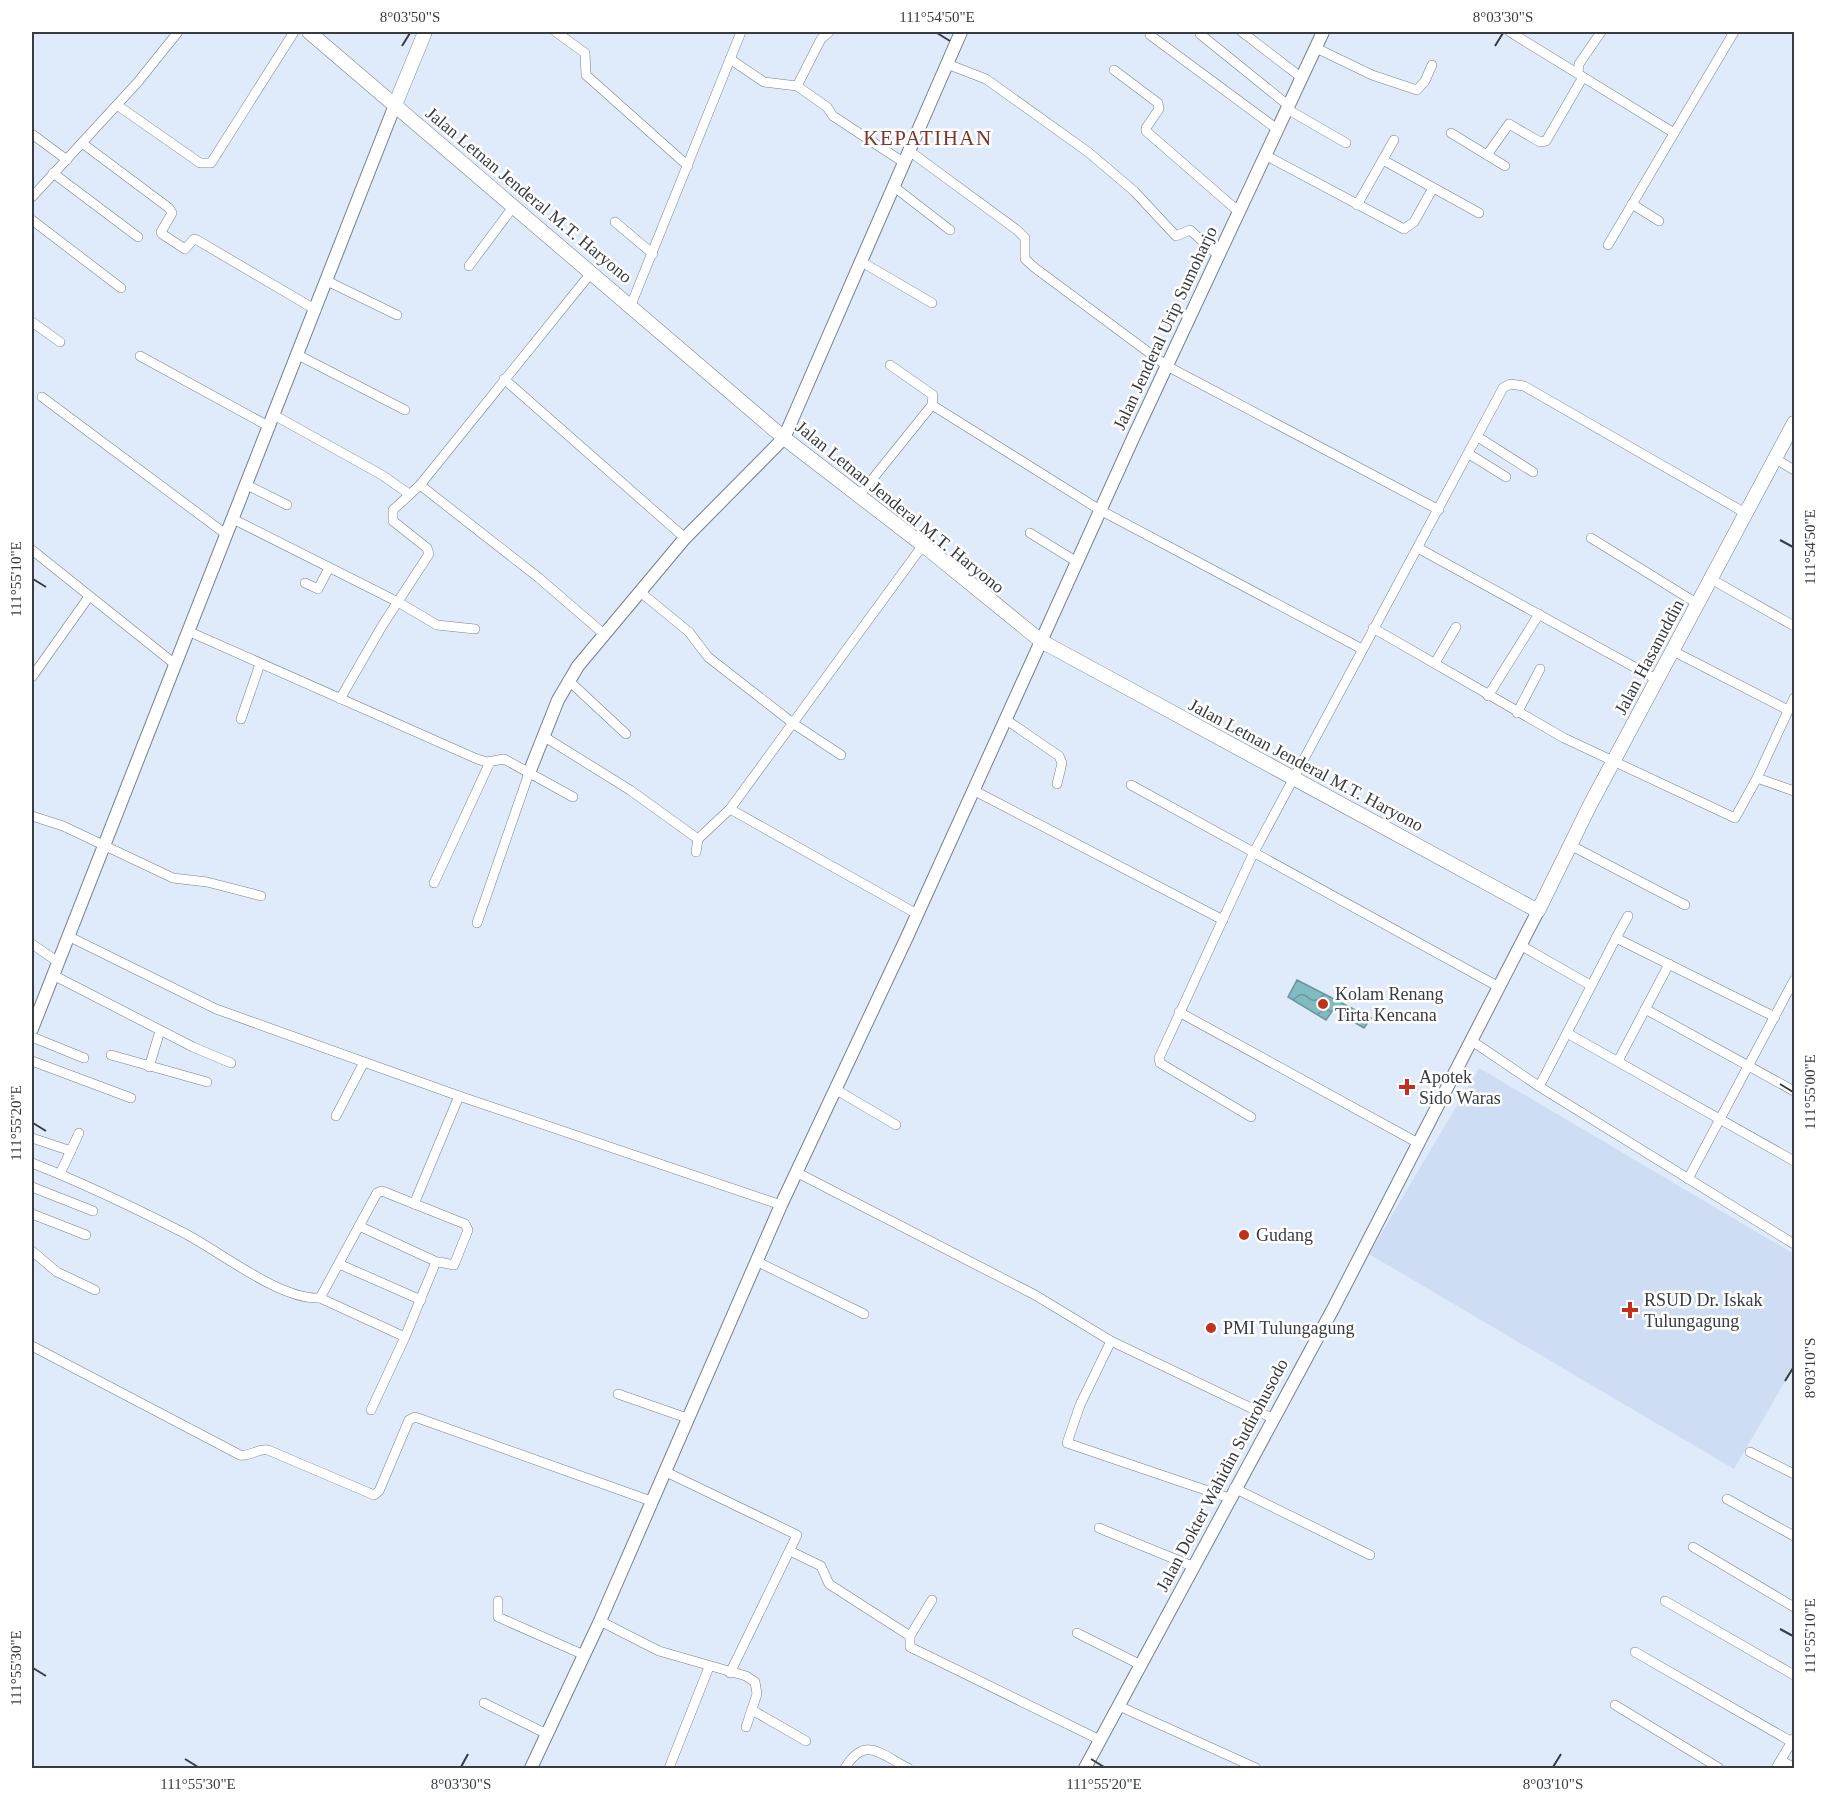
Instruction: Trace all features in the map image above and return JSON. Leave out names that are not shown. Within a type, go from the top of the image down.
[{"type":"main road","name":"Jalan Letnan Jenderal M.T. Haryono","points":[[309,32],[784,438],[923,545],[1041,641],[1538,911]]},
{"type":"main road","points":[[395,105],[425,32]]},
{"type":"main road","name":"Jalan Hasanuddin","points":[[1538,911],[1656,679],[1712,579],[1794,423]]},
{"type":"street","points":[[32,197],[117,105],[178,32]]},
{"type":"street","points":[[117,105],[200,163],[211,162],[294,32]]},
{"type":"street","points":[[556,32],[585,52],[586,75],[688,166]]},
{"type":"street","points":[[631,305],[741,32]]},
{"type":"street","points":[[797,86],[821,39],[829,32]]},
{"type":"street","points":[[477,922],[529,773],[568,680],[685,538],[784,438],[961,32]]},
{"type":"street","points":[[1242,32],[1302,78]]},
{"type":"street","name":"Jalan Jenderal Urip Sumoharjo","points":[[531,1768],[600,1621],[796,1172],[974,790],[1100,510],[1323,32]]},
{"type":"street","points":[[1510,32],[1674,133]]},
{"type":"street","points":[[1487,155],[1509,124],[1540,142],[1546,141],[1581,75],[1579,64],[1601,32]]},
{"type":"street","points":[[1608,245],[1734,32]]},
{"type":"street","points":[[1200,34],[1288,107],[1346,143]]},
{"type":"street","points":[[1150,35],[1277,129]]},
{"type":"street","points":[[1316,48],[1372,75],[1417,90],[1425,81],[1432,66]]},
{"type":"street","points":[[730,59],[764,82],[797,86],[827,107],[833,116],[905,156],[1017,230],[1025,238],[1025,260],[1167,366],[1439,510]]},
{"type":"street","points":[[947,64],[986,79],[1088,152],[1134,190],[1176,236],[1190,230],[1219,256]]},
{"type":"street","points":[[1114,70],[1158,103],[1159,108],[1146,128],[1146,132],[1239,212]]},
{"type":"street","points":[[32,1029],[190,632],[395,105]]},
{"type":"street","points":[[1451,132],[1505,166]]},
{"type":"street","points":[[32,134],[67,160]]},
{"type":"street","points":[[1357,205],[1394,140]]},
{"type":"street","points":[[82,143],[169,208],[171,215],[162,234],[185,249],[196,239],[316,310]]},
{"type":"street","points":[[1265,155],[1404,229],[1414,222],[1433,188]]},
{"type":"street","points":[[1383,160],[1479,213]]},
{"type":"street","points":[[53,173],[138,237]]},
{"type":"street","points":[[893,186],[950,230]]},
{"type":"street","points":[[1632,204],[1659,221]]},
{"type":"street","points":[[469,266],[513,207]]},
{"type":"street","points":[[32,220],[121,288]]},
{"type":"street","points":[[615,222],[653,254]]},
{"type":"street","points":[[860,261],[932,303]]},
{"type":"street","points":[[340,699],[429,554],[427,548],[391,518],[397,504],[420,485],[591,273]]},
{"type":"street","points":[[327,281],[397,315]]},
{"type":"street","points":[[32,322],[60,342]]},
{"type":"street","points":[[140,356],[382,475],[409,494]]},
{"type":"street","points":[[298,356],[405,410]]},
{"type":"street","points":[[858,497],[932,405],[933,395],[890,365]]},
{"type":"street","points":[[504,379],[685,538]]},
{"type":"street","points":[[1251,1117],[1160,1063],[1159,1058],[1253,854],[1503,388],[1517,383],[1747,514]]},
{"type":"street","points":[[42,397],[227,534]]},
{"type":"street","points":[[932,405],[1100,510],[1362,649]]},
{"type":"street","points":[[1478,437],[1533,472]]},
{"type":"street","points":[[1469,454],[1506,477]]},
{"type":"street","points":[[1776,459],[1794,470]]},
{"type":"street","points":[[247,485],[287,505]]},
{"type":"street","points":[[420,485],[539,578],[605,635]]},
{"type":"street","points":[[233,519],[398,602],[436,625],[475,629]]},
{"type":"street","points":[[1030,533],[1077,562]]},
{"type":"street","points":[[1591,538],[1698,604]]},
{"type":"street","points":[[696,852],[698,839],[730,809],[923,545]]},
{"type":"street","points":[[1418,548],[1656,679]]},
{"type":"street","points":[[32,550],[176,665]]},
{"type":"street","points":[[305,583],[318,590],[329,567]]},
{"type":"street","points":[[1712,579],[1794,626]]},
{"type":"street","points":[[639,591],[689,632],[708,657],[794,724],[841,755]]},
{"type":"street","points":[[32,677],[88,597]]},
{"type":"street","points":[[1488,696],[1539,614]]},
{"type":"street","points":[[1435,663],[1456,627]]},
{"type":"street","points":[[1373,628],[1564,738],[1735,818],[1757,778],[1794,698]]},
{"type":"street","points":[[190,632],[477,759],[490,762],[504,759],[573,797]]},
{"type":"street","points":[[1673,651],[1788,710]]},
{"type":"street","points":[[242,719],[260,664]]},
{"type":"street","points":[[1517,712],[1540,669]]},
{"type":"street","points":[[568,680],[626,734]]},
{"type":"street","points":[[1005,719],[1059,756],[1062,764],[1057,784]]},
{"type":"street","points":[[543,736],[630,790],[698,839]]},
{"type":"street","points":[[434,883],[490,762]]},
{"type":"street","points":[[1757,778],[1794,791]]},
{"type":"street","points":[[1131,784],[1253,854],[1499,987]]},
{"type":"street","points":[[974,790],[1223,920]]},
{"type":"street","points":[[730,809],[917,914]]},
{"type":"street","points":[[32,816],[63,826],[173,878],[207,882],[261,896]]},
{"type":"street","points":[[1570,845],[1685,905]]},
{"type":"street","name":"Jalan Dokter Wahidin Sudirohusodo","points":[[1085,1768],[1231,1493],[1333,1309],[1538,911]]},
{"type":"street","points":[[1542,1081],[1590,985],[1628,916]]},
{"type":"street","points":[[68,936],[216,1010],[459,1096],[781,1205]]},
{"type":"street","points":[[1616,938],[1775,1017]]},
{"type":"street","points":[[32,944],[58,962]]},
{"type":"street","points":[[1520,945],[1590,985]]},
{"type":"street","points":[[1618,1060],[1669,964]]},
{"type":"street","points":[[53,975],[160,1031],[231,1063]]},
{"type":"street","points":[[1688,1179],[1794,980]]},
{"type":"street","points":[[1645,1009],[1794,1091]]},
{"type":"street","points":[[1179,1012],[1418,1143]]},
{"type":"street","points":[[149,1067],[160,1031]]},
{"type":"street","points":[[1567,1033],[1794,1161]]},
{"type":"street","points":[[32,1037],[84,1058]]},
{"type":"street","points":[[1472,1041],[1540,1087],[1794,1244]]},
{"type":"street","points":[[111,1055],[207,1082]]},
{"type":"street","points":[[32,1061],[131,1098]]},
{"type":"street","points":[[336,1116],[364,1062]]},
{"type":"street","points":[[835,1089],[896,1125]]},
{"type":"street","points":[[414,1204],[459,1096]]},
{"type":"street","points":[[60,1174],[79,1133]]},
{"type":"street","points":[[32,1138],[71,1151]]},
{"type":"street","points":[[32,1163],[182,1232],[284,1291],[304,1299],[320,1298],[405,1338]]},
{"type":"street","points":[[796,1172],[1035,1295],[1112,1341],[1272,1418]]},
{"type":"street","points":[[32,1187],[93,1211]]},
{"type":"street","points":[[320,1298],[359,1226],[379,1192],[467,1226],[454,1265],[436,1262],[359,1226]]},
{"type":"street","points":[[32,1214],[86,1234]]},
{"type":"street","points":[[32,1251],[57,1272],[95,1290]]},
{"type":"street","points":[[371,1410],[405,1338],[436,1262]]},
{"type":"street","points":[[758,1262],[864,1314]]},
{"type":"street","points":[[339,1264],[421,1300]]},
{"type":"street","points":[[1112,1341],[1080,1405],[1067,1443],[1231,1493],[1370,1555]]},
{"type":"street","points":[[32,1346],[240,1455],[247,1456],[262,1449],[268,1450],[374,1495],[380,1491],[409,1420],[415,1417],[651,1501]]},
{"type":"street","points":[[618,1394],[687,1418]]},
{"type":"street","points":[[1750,1452],[1794,1474]]},
{"type":"street","points":[[664,1472],[795,1533],[797,1536],[730,1673]]},
{"type":"street","points":[[1727,1499],[1794,1536]]},
{"type":"street","points":[[1099,1528],[1192,1566]]},
{"type":"street","points":[[1693,1547],[1794,1607]]},
{"type":"street","points":[[790,1551],[821,1566],[829,1584],[910,1636]]},
{"type":"street","points":[[932,1600],[910,1636],[908,1642],[914,1650],[1100,1740]]},
{"type":"street","points":[[498,1601],[498,1617],[584,1655]]},
{"type":"street","points":[[1665,1601],[1794,1675]]},
{"type":"street","points":[[600,1621],[658,1651],[746,1676],[755,1683],[757,1694],[746,1727]]},
{"type":"street","points":[[1077,1634],[1141,1665]]},
{"type":"street","points":[[1635,1652],[1793,1740],[1779,1764],[1794,1768]]},
{"type":"street","points":[[669,1768],[709,1667]]},
{"type":"street","points":[[484,1703],[547,1734]]},
{"type":"street","points":[[1615,1705],[1719,1768]]},
{"type":"street","points":[[1119,1706],[1256,1768]]},
{"type":"street","points":[[752,1710],[806,1741]]},
{"type":"street","points":[[845,1768],[852,1756],[863,1748],[870,1749],[908,1768]]},
{"type":"shaded area","name":"RSUD Dr. Iskak Tulungagung","points":[[1479,1068],[1794,1254],[1794,1366],[1734,1469],[1369,1254]]},
{"type":"water","name":"Kolam Renang Tirta Kencana","points":[[1297,980],[1371,1018],[1364,1028],[1333,1010],[1326,1020],[1288,997]]},
{"type":"place","name":"Kolam Renang Tirta Kencana","points":[[1323,1004]]},
{"type":"place","name":"Apotek Sido Waras","points":[[1407,1087]]},
{"type":"place","name":"Gudang","points":[[1244,1235]]},
{"type":"place","name":"RSUD Dr. Iskak Tulungagung","points":[[1630,1310]]},
{"type":"place","name":"PMI Tulungagung","points":[[1211,1328]]},
{"type":"district","name":"KEPATIHAN","points":[[928,138]]}]
